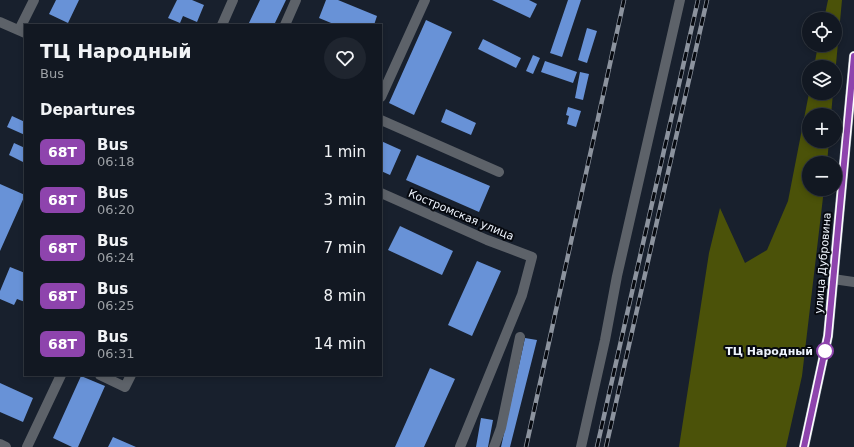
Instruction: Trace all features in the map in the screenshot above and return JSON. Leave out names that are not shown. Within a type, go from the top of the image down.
[{"type":"main road","name":"улица Дубровина","points":[[804,447],[828,336],[854,56]]},
{"type":"street","points":[[25,24],[34,0]]},
{"type":"street","points":[[222,24],[233,0]]},
{"type":"street","points":[[285,24],[296,0]]},
{"type":"street","points":[[382,95],[425,0]]},
{"type":"street","points":[[581,447],[605,340],[617,276],[680,0]]},
{"type":"street","points":[[0,22],[22,32]]},
{"type":"street","points":[[382,120],[499,172]]},
{"type":"street","name":"Костромская улица","points":[[382,193],[487,240],[532,257],[522,295],[460,447]]},
{"type":"street","points":[[833,280],[854,282]]},
{"type":"street","points":[[494,447],[501,428],[520,337]]},
{"type":"street","points":[[27,447],[61,376]]},
{"type":"street","points":[[102,376],[125,387],[130,376]]},
{"type":"street","points":[[0,444],[6,447]]},
{"type":"green space","points":[[828,0],[842,0],[841,12],[825,12]]},
{"type":"green space","points":[[817,52],[837,52],[836,60],[815,60]]},
{"type":"green space","points":[[808,100],[832,100],[832,108],[806,108]]},
{"type":"green space","points":[[802,129],[802,148],[828,148],[828,156],[802,156],[802,196],[823,196],[802,376],[786,447],[679,447],[709,253],[720,208],[745,263],[767,250],[788,201]]},
{"type":"building","points":[[56,0],[79,0],[68,23],[49,14]]},
{"type":"building","points":[[177,0],[192,0],[204,5],[197,22],[183,16],[180,23],[168,18]]},
{"type":"building","points":[[260,0],[286,0],[274,24],[248,24]]},
{"type":"building","points":[[326,0],[338,0],[377,16],[374,24],[334,24],[319,18]]},
{"type":"building","points":[[492,0],[529,0],[537,4],[530,18]]},
{"type":"building","points":[[568,0],[581,0],[562,57],[550,53]]},
{"type":"building","points":[[426,20],[452,32],[414,115],[389,103]]},
{"type":"building","points":[[587,28],[597,31],[587,63],[578,60]]},
{"type":"building","points":[[483,39],[521,58],[516,68],[478,49]]},
{"type":"building","points":[[533,55],[540,58],[533,74],[526,71]]},
{"type":"building","points":[[545,61],[577,72],[573,83],[541,72]]},
{"type":"building","points":[[580,72],[589,74],[583,100],[575,98]]},
{"type":"building","points":[[568,107],[581,111],[576,127],[567,124],[569,116],[566,115]]},
{"type":"building","points":[[446,109],[476,123],[471,135],[441,122]]},
{"type":"building","points":[[12,116],[24,122],[24,135],[7,127]]},
{"type":"building","points":[[382,141],[401,150],[390,175],[382,171]]},
{"type":"building","points":[[14,143],[24,148],[24,162],[9,155]]},
{"type":"building","points":[[417,155],[490,186],[479,212],[406,180]]},
{"type":"building","points":[[0,184],[24,195],[24,197],[0,251]]},
{"type":"building","points":[[400,226],[453,251],[442,275],[388,250]]},
{"type":"building","points":[[477,261],[501,271],[472,336],[448,325]]},
{"type":"building","points":[[10,267],[24,273],[24,302],[17,299],[14,305],[0,299],[0,291]]},
{"type":"building","points":[[525,338],[537,340],[510,447],[501,447]]},
{"type":"building","points":[[430,368],[455,379],[424,447],[395,447]]},
{"type":"building","points":[[81,376],[105,386],[78,447],[72,447],[53,438]]},
{"type":"building","points":[[0,383],[33,398],[23,422],[0,412]]},
{"type":"building","points":[[481,418],[493,420],[488,447],[476,447]]},
{"type":"building","points":[[113,437],[136,447],[108,447]]},
{"type":"railway","points":[[526,447],[624,0]]},
{"type":"railway","points":[[597,447],[698,0]]},
{"type":"railway","points":[[606,447],[707,0]]},
{"type":"bus line","name":"68Т","points":[[804,447],[828,336],[854,56]]},
{"type":"place","name":"ТЦ Народный","points":[[825,351]]}]
